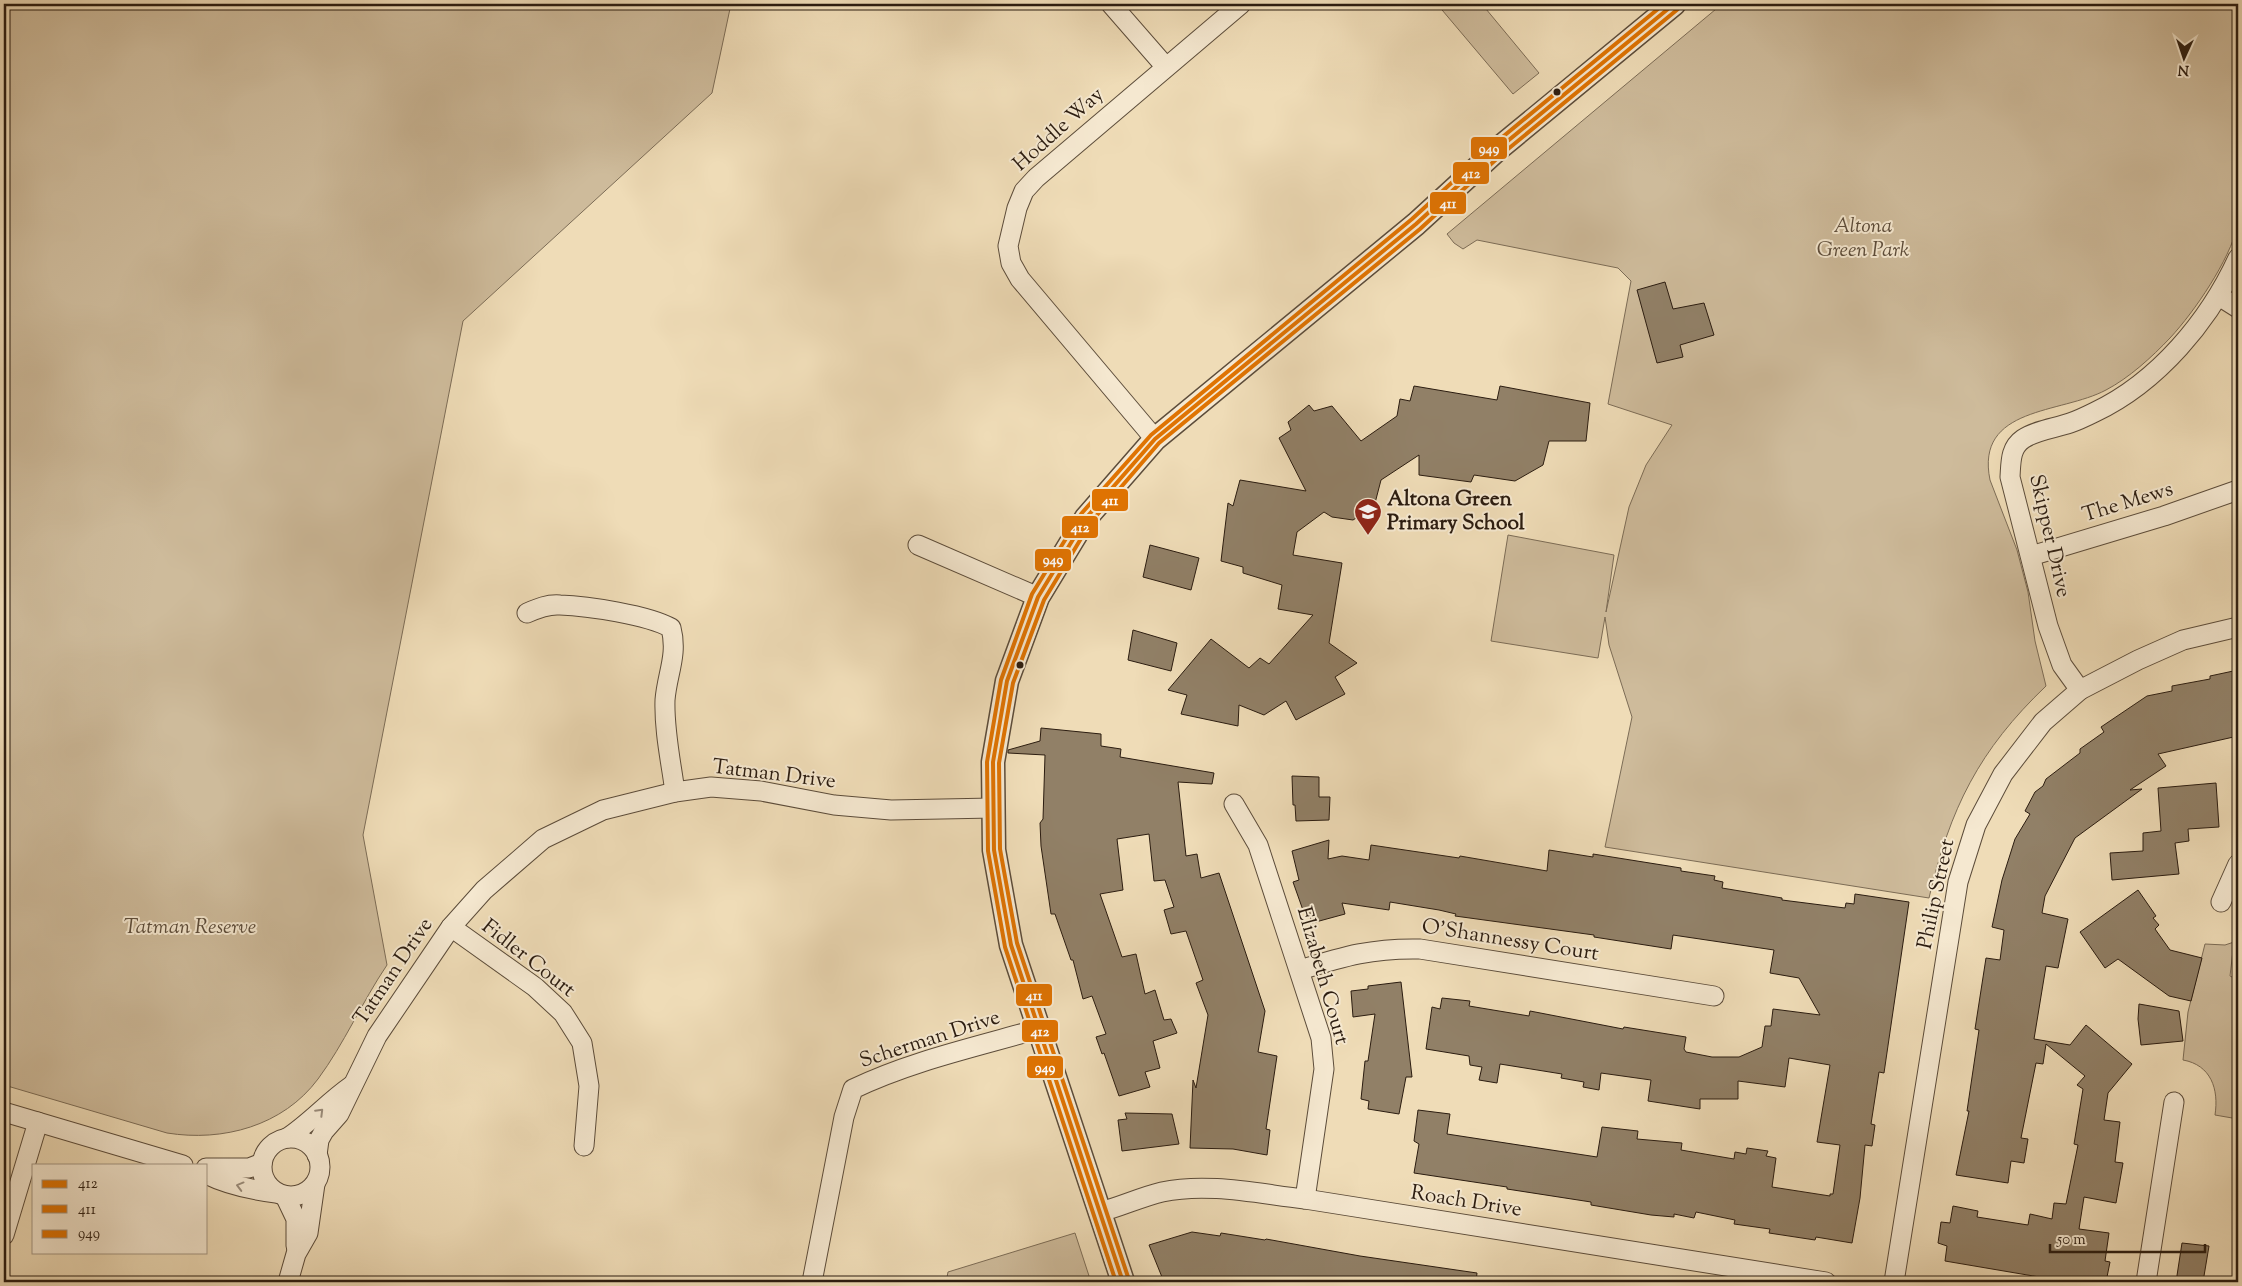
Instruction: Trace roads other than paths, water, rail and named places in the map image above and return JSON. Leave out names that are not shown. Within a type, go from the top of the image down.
[{"type":"street","points":[[1111,4],[1165,66]]},
{"type":"street","name":"Hoddle Way","points":[[1155,440],[1020,279],[1011,264],[1008,246],[1017,208],[1024,191],[1165,66],[1241,4]]},
{"type":"street","points":[[1124,1282],[1011,945],[994,850],[993,762],[1007,681],[1038,597],[1086,518],[1155,440],[1416,224],[1498,149],[1674,4]]},
{"type":"street","name":"Skipper Drive","points":[[2080,690],[2062,665],[2048,626],[2010,477],[2011,458],[2015,446],[2024,438],[2071,423],[2114,403],[2152,375],[2189,336],[2218,296],[2238,258]]},
{"type":"street","points":[[2218,296],[2238,308]]},
{"type":"street","name":"The Mews","points":[[2031,556],[2164,516],[2238,490]]},
{"type":"street","points":[[918,545],[1038,597]]},
{"type":"street","points":[[527,613],[543,606],[560,605],[633,616],[660,622],[671,628],[674,642],[665,699],[667,738],[675,792]]},
{"type":"street","name":"Philip Street","points":[[1894,1282],[1958,882],[1976,826],[2002,774],[2043,722],[2080,690],[2138,660],[2183,640],[2238,627]]},
{"type":"street","name":"Tatman Drive","points":[[317,1155],[319,1140],[324,1131],[339,1114],[377,1036],[451,927],[484,890],[543,839],[603,810],[675,792],[711,787],[761,791],[834,804],[891,810],[993,808]]},
{"type":"street","name":"Elizabeth Court","points":[[1234,804],[1258,844],[1321,1038],[1324,1069],[1305,1199]]},
{"type":"street","points":[[2220,902],[2238,864]]},
{"type":"street","name":"Fidler Court","points":[[451,927],[535,987],[563,1013],[582,1043],[589,1086],[584,1146]]},
{"type":"street","name":"O'Shannessy Court","points":[[1300,970],[1360,952],[1390,948],[1420,949],[1714,996]]},
{"type":"street","name":"Scherman Drive","points":[[812,1282],[844,1117],[852,1089],[877,1077],[1038,1029]]},
{"type":"street","name":"Tatman Drive","points":[[287,1138],[299,1130],[330,1101],[352,1085]]},
{"type":"street","points":[[2146,1282],[2174,1102]]},
{"type":"street","points":[[4,1112],[180,1164]]},
{"type":"street","points":[[4,1235],[38,1122]]},
{"type":"street","points":[[288,1282],[296,1254],[308,1233],[320,1164],[317,1155],[311,1147],[303,1141],[287,1138],[272,1145],[265,1153],[262,1162],[262,1173],[268,1186],[281,1195],[296,1219],[296,1254]]},
{"type":"street","points":[[208,1168],[249,1168],[262,1162]]},
{"type":"street","points":[[208,1175],[237,1186],[281,1195],[296,1196],[308,1191],[315,1184]]},
{"type":"street","name":"Roach Drive","points":[[1100,1212],[1162,1192],[1196,1188],[1305,1199],[1782,1279],[1826,1282]]},
{"type":"place","name":"Altona Green Primary School","points":[[1368,536]]},
{"type":"park label","name":"Altona Green Park","points":[[1863,239]]},
{"type":"park label","name":"Tatman Reserve","points":[[190,928]]}]
